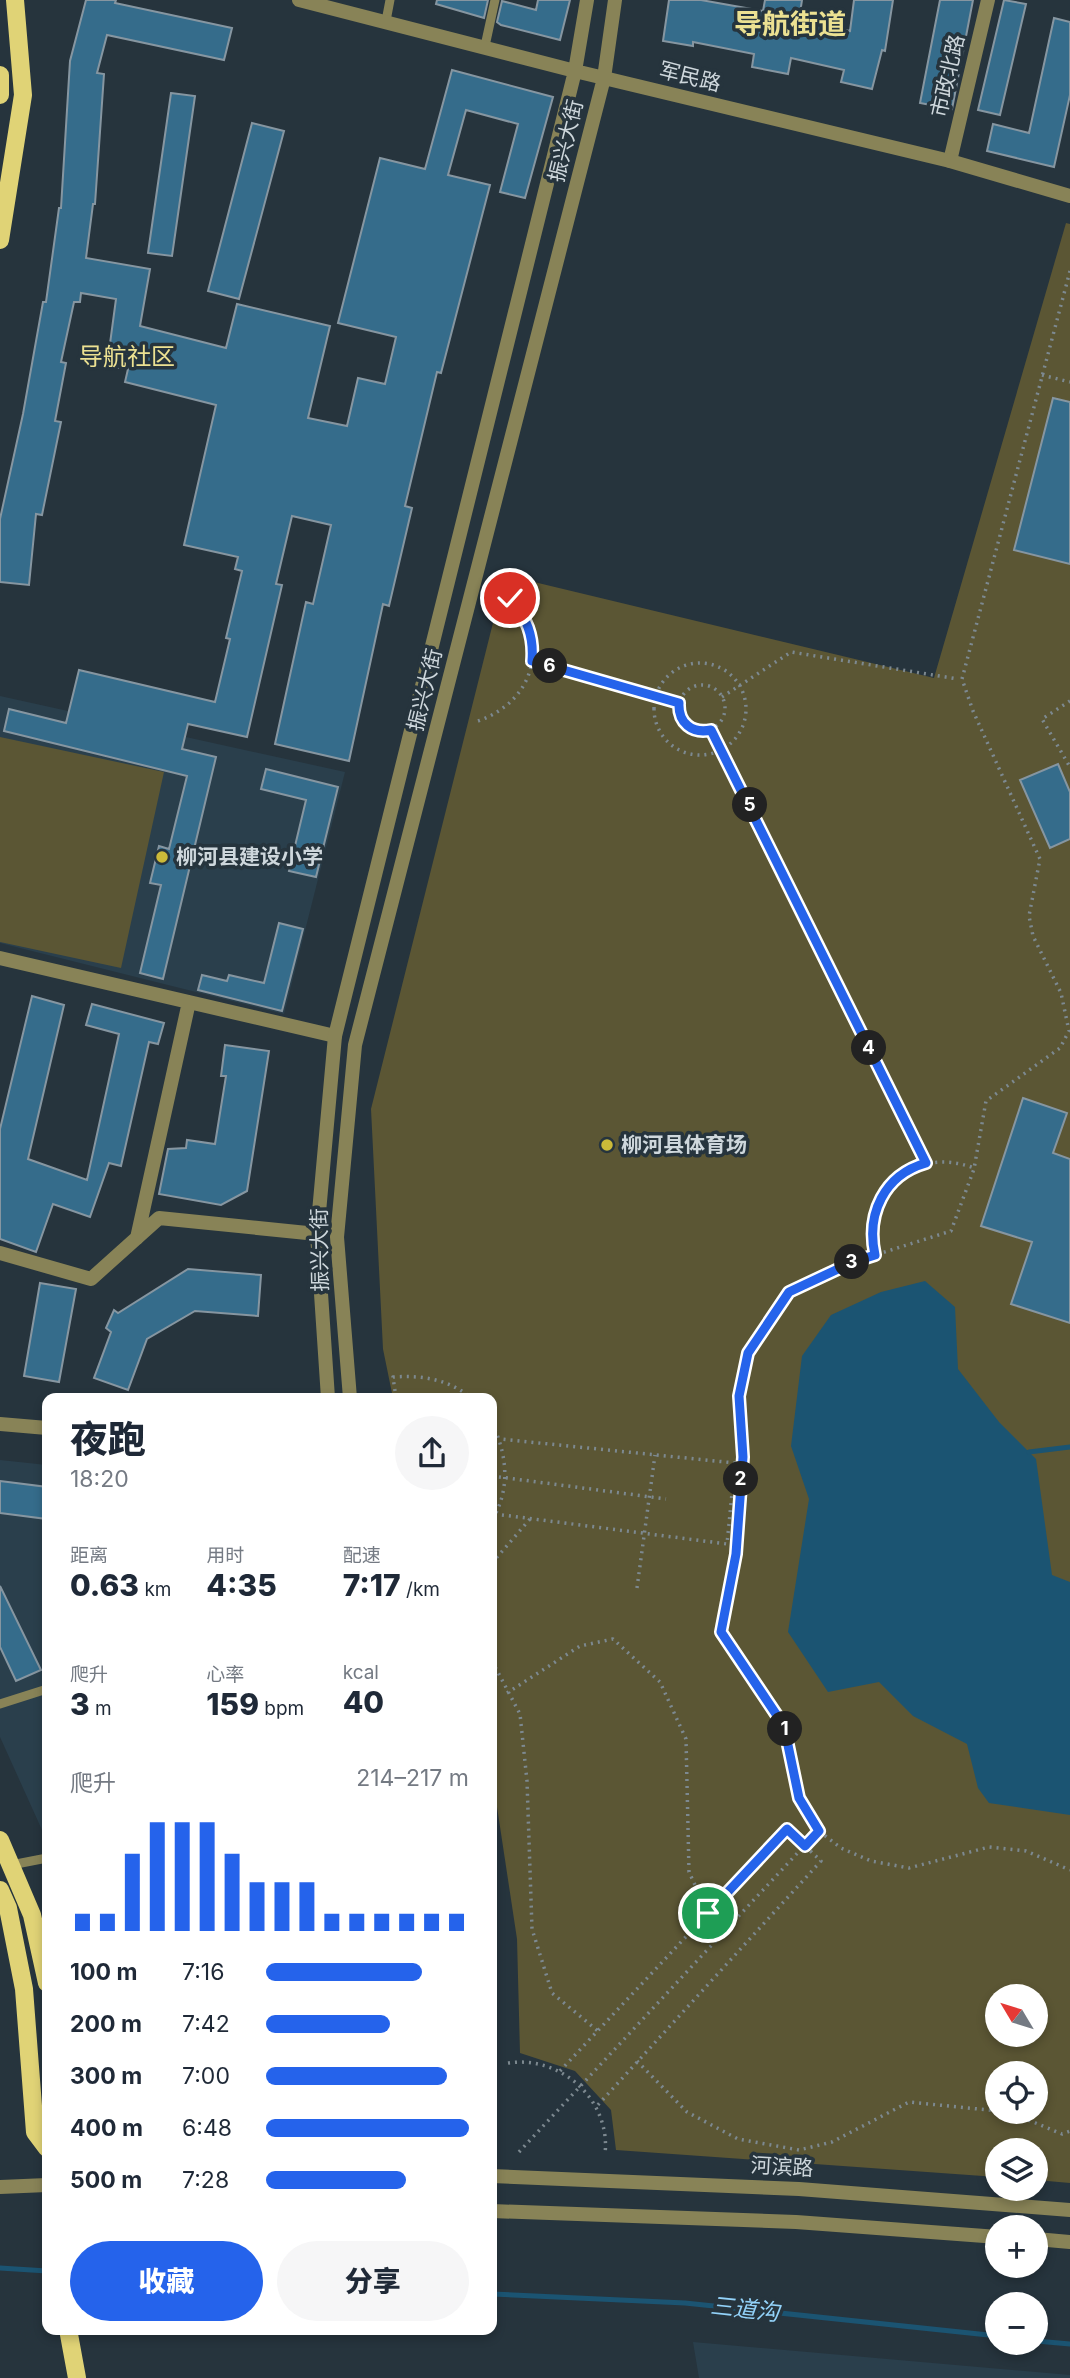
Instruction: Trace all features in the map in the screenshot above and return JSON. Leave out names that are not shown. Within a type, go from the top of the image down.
[{"type":"main road","points":[[0,240],[23,95],[15,0]]},
{"type":"main road","points":[[0,75],[0,95]]},
{"type":"main road","points":[[0,1840],[32,1915],[42,1960]]},
{"type":"main road","points":[[0,1890],[8,1908],[24,1989],[35,2132],[42,2141]]},
{"type":"main road","points":[[69,2336],[77,2378]]},
{"type":"street","name":"军民路","points":[[299,0],[575,71],[950,161],[1070,196]]},
{"type":"street","name":"振兴大街","points":[[328,1393],[317,1234],[335,1037],[575,71],[587,0]]},
{"type":"street","name":"振兴大街","points":[[350,1393],[337,1237],[355,1045],[604,78],[615,0]]},
{"type":"street","name":"市政北路","points":[[950,161],[988,0]]},
{"type":"street","points":[[0,958],[335,1037]]},
{"type":"street","points":[[136,1238],[189,1002]]},
{"type":"street","points":[[0,1253],[91,1279],[159,1218],[317,1234]]},
{"type":"street","points":[[0,1424],[42,1428]]},
{"type":"street","name":"河滨路","points":[[497,2176],[799,2189],[1070,2210]]},
{"type":"street","points":[[0,2187],[42,2185]]},
{"type":"street","points":[[497,2211],[796,2222],[985,2235]]},
{"type":"street","points":[[1048,2240],[1070,2242]]},
{"type":"lane","points":[[386,22],[390,0]]},
{"type":"lane","points":[[485,46],[495,0]]},
{"type":"lane","points":[[0,1704],[42,1691]]},
{"type":"lane","points":[[11,1865],[42,1859]]},
{"type":"path","points":[[1070,271],[962,679],[973,711],[1040,859],[1029,916],[1033,936],[1068,1013],[1069,1031],[1060,1048],[986,1101],[974,1169],[951,1231],[853,1262],[789,1292],[748,1353],[739,1396],[743,1457],[737,1540],[721,1632],[784,1726],[799,1798],[819,1831],[841,1848],[871,1861],[909,1868],[989,1847],[1026,1851],[1070,1870]]},
{"type":"path","points":[[1042,375],[1070,382]]},
{"type":"path","points":[[478,721],[498,713],[514,699],[523,688],[532,661],[531,634],[519,609],[510,598]]},
{"type":"path","points":[[722,697],[791,652],[958,679]]},
{"type":"path","points":[[532,661],[679,703]]},
{"type":"path","points":[[699,663],[722,668],[740,686],[746,705],[743,726],[731,743],[722,749],[702,755],[687,753],[674,747],[657,725],[654,711],[656,696],[663,682],[675,670],[699,663]]},
{"type":"path","points":[[699,685],[716,690],[722,697],[724,716],[711,730],[694,730],[687,726],[678,712],[679,703],[690,688],[699,685]]},
{"type":"path","points":[[1070,701],[1042,719],[1070,767]]},
{"type":"path","points":[[711,730],[926,1163]]},
{"type":"path","points":[[1063,1043],[1070,1048]]},
{"type":"path","points":[[875,1255],[873,1222],[879,1201],[901,1175],[926,1163],[953,1162],[974,1169]]},
{"type":"path","points":[[395,1393],[393,1377],[412,1375],[449,1384],[463,1393]]},
{"type":"path","points":[[497,1433],[505,1477],[497,1509]]},
{"type":"path","points":[[497,1514],[727,1544],[735,1463],[500,1439]]},
{"type":"path","points":[[637,1588],[655,1455]]},
{"type":"path","points":[[497,1476],[666,1499]]},
{"type":"path","points":[[497,1557],[530,1519]]},
{"type":"path","points":[[507,1693],[580,1646],[613,1639],[660,1682],[686,1739],[689,1872],[708,1913]]},
{"type":"path","points":[[497,1672],[520,1714],[527,1782],[532,1929],[552,1993],[598,2031]]},
{"type":"path","points":[[560,2071],[787,1829],[821,1860],[596,2107]]},
{"type":"path","points":[[519,2152],[819,1831]]},
{"type":"path","points":[[637,2061],[687,2112],[738,2139],[799,2150],[832,2142],[909,2102],[985,2110]]},
{"type":"path","points":[[508,2063],[530,2062],[560,2071],[580,2086],[596,2107],[605,2132],[605,2154]]},
{"type":"path","points":[[1038,2124],[1062,2134],[1070,2131]]},
{"type":"shaded area","points":[[1066,223],[1070,224],[1070,2183],[1048,2181],[1048,2138],[985,2138],[985,2176],[616,2150],[611,2110],[575,2071],[520,2053],[517,1939],[497,1807],[497,1393],[392,1393],[383,1349],[371,1109],[505,575],[934,678]]},
{"type":"shaded area","name":"柳河县建设小学","points":[[0,696],[345,772],[284,1014],[0,943]]},
{"type":"shaded area","points":[[0,737],[164,772],[121,968],[0,942]]},
{"type":"shaded area","points":[[0,1460],[42,1464],[42,1830],[0,1737]]},
{"type":"shaded area","points":[[693,2342],[1070,2375],[1070,2378],[699,2378]]},
{"type":"water","points":[[925,1281],[955,1307],[958,1369],[999,1422],[1036,1459],[1052,1575],[1070,1582],[1070,1815],[989,1803],[978,1788],[967,1744],[913,1716],[879,1682],[828,1692],[788,1632],[809,1499],[791,1446],[802,1356],[831,1315],[881,1292]]},
{"type":"building","points":[[86,0],[116,0],[115,3],[232,28],[224,60],[107,35],[97,73],[104,74],[95,204],[86,258],[150,269],[140,326],[226,348],[237,304],[330,326],[308,418],[347,426],[358,378],[385,384],[396,337],[338,323],[380,158],[425,169],[452,70],[553,97],[525,198],[500,192],[518,124],[466,110],[448,175],[490,185],[441,373],[437,372],[405,506],[412,508],[389,606],[383,604],[349,761],[275,744],[306,602],[313,604],[331,525],[292,516],[276,584],[282,585],[247,737],[188,724],[182,749],[216,757],[163,979],[140,973],[161,885],[150,883],[159,846],[169,849],[187,776],[4,731],[9,709],[66,723],[79,670],[215,702],[230,639],[226,638],[242,571],[235,569],[238,557],[184,545],[216,405],[125,382],[128,369],[107,366],[116,299],[81,293],[80,302],[74,302],[61,362],[66,363],[55,421],[61,422],[42,515],[36,514],[29,585],[0,582],[0,519],[23,414],[43,302],[46,302],[61,208],[70,61]]},
{"type":"building","points":[[437,0],[488,0],[484,18],[436,4]]},
{"type":"building","points":[[538,0],[570,0],[560,40],[497,22],[502,1],[536,10]]},
{"type":"building","points":[[669,0],[701,0],[763,11],[765,0],[802,0],[799,20],[850,31],[854,0],[893,0],[885,51],[882,50],[872,89],[841,82],[844,70],[791,58],[788,74],[752,67],[754,54],[693,42],[693,46],[663,41]]},
{"type":"building","points":[[940,0],[973,0],[952,109],[920,103]]},
{"type":"building","points":[[1004,0],[1026,4],[1000,115],[978,110]]},
{"type":"building","points":[[1054,18],[1070,22],[1070,95],[1054,167],[987,151],[993,124],[1029,133]]},
{"type":"building","points":[[171,93],[195,96],[172,256],[148,253]]},
{"type":"building","points":[[252,123],[284,131],[239,299],[208,291]]},
{"type":"building","points":[[1053,398],[1070,402],[1070,564],[1014,550]]},
{"type":"building","points":[[1058,764],[1070,792],[1070,839],[1050,848],[1020,780]]},
{"type":"building","points":[[266,769],[338,787],[316,877],[289,871],[306,800],[261,789]]},
{"type":"building","points":[[279,923],[303,929],[282,1011],[198,990],[202,975],[227,981],[229,975],[264,983]]},
{"type":"building","points":[[32,996],[64,1005],[28,1159],[87,1180],[119,1034],[86,1025],[92,1004],[164,1023],[158,1044],[149,1042],[121,1166],[109,1163],[90,1217],[53,1204],[36,1252],[0,1239],[0,1129]]},
{"type":"building","points":[[225,1045],[269,1051],[247,1191],[221,1205],[159,1194],[168,1149],[186,1148],[187,1140],[215,1144],[226,1076],[221,1076]]},
{"type":"building","points":[[1023,1098],[1067,1113],[1053,1153],[1070,1159],[1070,1323],[1011,1304],[1032,1242],[981,1226]]},
{"type":"building","points":[[188,1269],[261,1275],[258,1316],[195,1311],[147,1339],[128,1390],[94,1378],[111,1332],[106,1328],[114,1310],[118,1313]]},
{"type":"building","points":[[40,1283],[76,1289],[59,1382],[24,1376]]},
{"type":"building","points":[[0,1481],[42,1486],[42,1518],[0,1513]]},
{"type":"building","points":[[0,1586],[41,1670],[16,1681],[0,1647]]},
{"type":"waterway","points":[[1029,1452],[1070,1447]]},
{"type":"waterway","name":"三道沟","points":[[0,2268],[42,2271]]},
{"type":"waterway","name":"三道沟","points":[[497,2294],[685,2303],[985,2335]]},
{"type":"waterway","name":"三道沟","points":[[1048,2342],[1070,2344]]},
{"type":"place","name":"柳河县建设小学","points":[[162,857]]},
{"type":"place","name":"柳河县体育场","points":[[607,1145]]},
{"type":"district","name":"导航街道","points":[[790,24]]},
{"type":"district","name":"导航社区","points":[[127,357]]},
{"type":"route","points":[[510,598],[526,621],[531,634],[532,661],[679,703],[678,712],[687,726],[703,732],[711,730],[926,1163],[892,1182],[879,1201],[872,1233],[875,1255],[853,1262],[789,1292],[748,1353],[739,1396],[743,1457],[736,1554],[721,1632],[784,1726],[799,1798],[819,1831],[805,1846],[787,1829],[708,1913]]}]
